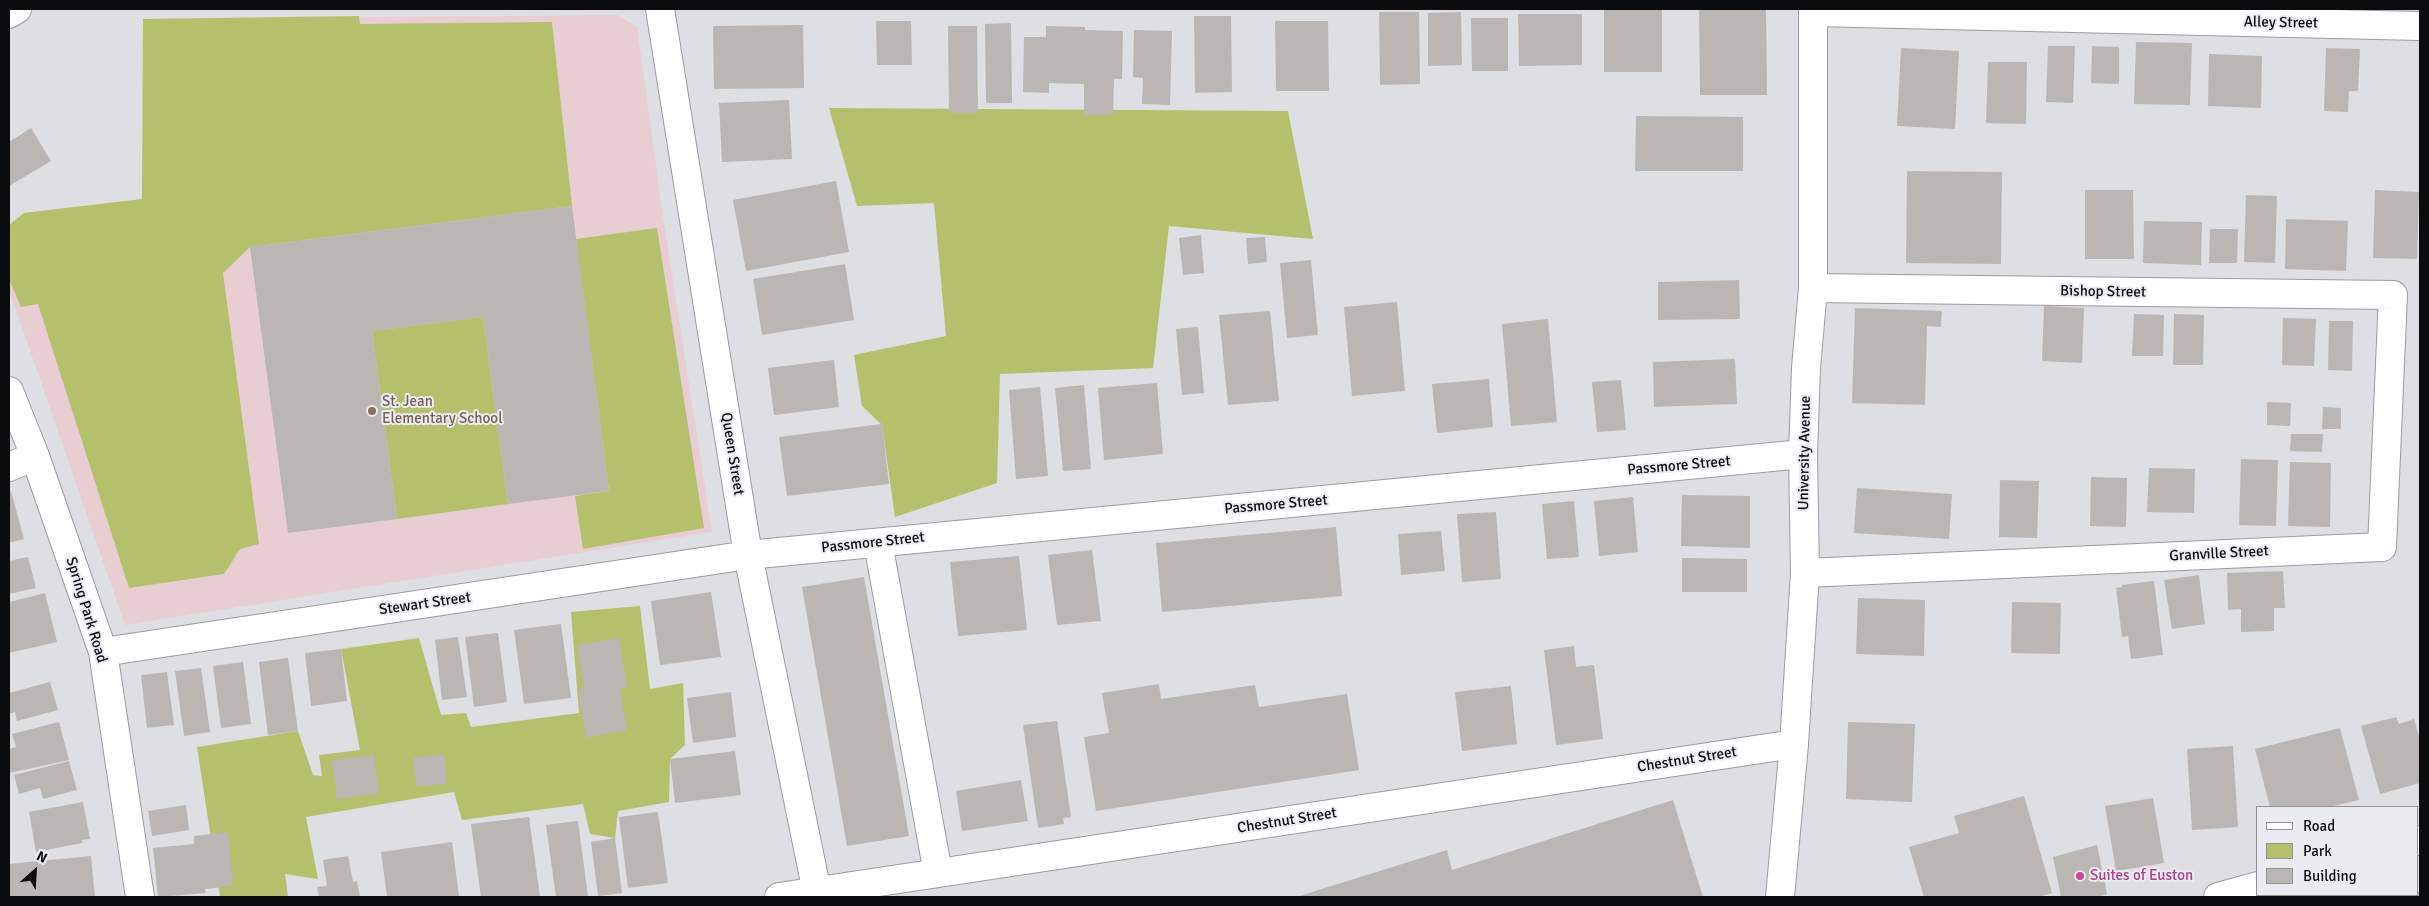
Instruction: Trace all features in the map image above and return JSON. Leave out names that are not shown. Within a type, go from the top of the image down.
[{"type":"street","points":[[9,14],[17,9]]},
{"type":"street","name":"Queen Street","points":[[660,9],[748,556],[817,894]]},
{"type":"street","name":"Alley Street","points":[[1813,11],[2420,26]]},
{"type":"street","name":"University Avenue","points":[[1780,897],[1794,744],[1805,573],[1803,454],[1806,368],[1813,288],[1813,11]]},
{"type":"street","name":"Bishop Street","points":[[1813,288],[2393,296]]},
{"type":"street","name":"Granville Street","points":[[1805,573],[2382,547],[2393,296]]},
{"type":"street","name":"Spring Park Road","points":[[9,391],[35,456],[102,652],[140,897]]},
{"type":"street","name":"Passmore Street","points":[[748,556],[1803,454]]},
{"type":"street","points":[[9,467],[35,456]]},
{"type":"street","points":[[878,543],[938,873]]},
{"type":"street","name":"Stewart Street","points":[[102,652],[748,556]]},
{"type":"street","name":"Chestnut Street","points":[[779,897],[817,894],[938,873],[1794,744]]},
{"type":"street","points":[[2218,897],[2256,887]]},
{"type":"shaded area","name":"St. Jean Elementary School","points":[[618,15],[637,27],[663,216],[712,532],[125,625],[9,290],[9,225],[24,213],[142,199],[143,19]]},
{"type":"green space","points":[[359,16],[360,24],[552,22],[572,206],[250,247],[223,273],[259,544],[240,549],[224,574],[129,588],[38,304],[21,307],[9,279],[9,225],[24,213],[142,199],[143,19]]},
{"type":"green space","points":[[829,108],[1288,111],[1313,239],[1169,226],[1153,368],[1000,374],[997,483],[895,517],[882,425],[862,406],[854,355],[946,336],[934,203],[857,206]]},
{"type":"green space","points":[[657,228],[704,528],[583,549],[575,496],[609,491],[576,239]]},
{"type":"green space","points":[[483,317],[508,504],[397,519],[372,331]]},
{"type":"green space","points":[[640,606],[650,689],[683,683],[685,745],[670,759],[669,802],[618,811],[615,838],[590,834],[583,804],[462,820],[454,792],[306,817],[318,879],[285,874],[288,897],[220,897],[197,747],[298,731],[313,775],[322,776],[319,755],[360,750],[341,649],[419,638],[441,715],[466,713],[471,727],[579,713],[571,612]]},
{"type":"building","points":[[1766,9],[1767,95],[1700,95],[1699,10]]},
{"type":"building","points":[[1604,10],[1662,10],[1662,72],[1604,72]]},
{"type":"building","points":[[1379,12],[1419,12],[1420,84],[1380,85]]},
{"type":"building","points":[[1461,12],[1462,65],[1428,66],[1428,13]]},
{"type":"building","points":[[1518,14],[1582,14],[1582,65],[1519,66]]},
{"type":"building","points":[[1194,16],[1231,16],[1232,92],[1195,93]]},
{"type":"building","points":[[1471,18],[1508,18],[1508,71],[1472,71]]},
{"type":"building","points":[[876,21],[911,21],[912,65],[877,65]]},
{"type":"building","points":[[1275,21],[1328,21],[1329,91],[1276,91]]},
{"type":"building","points":[[1011,23],[1012,103],[986,103],[985,24]]},
{"type":"building","points":[[803,25],[804,88],[714,89],[713,26]]},
{"type":"building","points":[[948,26],[977,26],[978,113],[949,113]]},
{"type":"building","points":[[1046,26],[1085,27],[1085,30],[1123,31],[1122,79],[1114,79],[1113,115],[1084,115],[1084,84],[1049,83],[1049,93],[1023,92],[1024,37],[1046,37]]},
{"type":"building","points":[[1134,30],[1172,31],[1170,105],[1142,104],[1143,78],[1133,77]]},
{"type":"building","points":[[2136,42],[2192,43],[2190,105],[2134,104]]},
{"type":"building","points":[[2048,46],[2075,46],[2073,103],[2046,102]]},
{"type":"building","points":[[2092,46],[2119,47],[2119,84],[2091,83]]},
{"type":"building","points":[[1901,48],[1959,51],[1955,129],[1897,126]]},
{"type":"building","points":[[2326,48],[2360,49],[2358,91],[2349,91],[2348,112],[2324,111]]},
{"type":"building","points":[[2209,54],[2262,56],[2261,108],[2208,106]]},
{"type":"building","points":[[1988,62],[2027,62],[2026,124],[1986,123]]},
{"type":"building","points":[[789,100],[792,159],[722,162],[719,103]]},
{"type":"building","points":[[1636,116],[1743,117],[1743,171],[1635,171]]},
{"type":"building","points":[[31,128],[51,161],[9,186],[9,142]]},
{"type":"building","points":[[1907,171],[2002,172],[2001,264],[1906,263]]},
{"type":"building","points":[[836,181],[849,252],[746,271],[733,200]]},
{"type":"building","points":[[2085,190],[2133,190],[2134,259],[2085,259]]},
{"type":"building","points":[[2375,190],[2419,192],[2417,259],[2373,258]]},
{"type":"building","points":[[2246,195],[2277,196],[2275,263],[2244,262]]},
{"type":"building","points":[[572,206],[609,491],[508,504],[483,317],[372,331],[397,519],[288,533],[250,247]]},
{"type":"building","points":[[2286,219],[2348,221],[2346,271],[2285,269]]},
{"type":"building","points":[[2144,221],[2202,222],[2201,265],[2143,263]]},
{"type":"building","points":[[2210,229],[2238,229],[2237,263],[2209,263]]},
{"type":"building","points":[[1201,235],[1204,273],[1183,275],[1179,238]]},
{"type":"building","points":[[1265,237],[1267,262],[1248,264],[1246,238]]},
{"type":"building","points":[[1311,260],[1318,335],[1287,338],[1280,263]]},
{"type":"building","points":[[845,264],[854,320],[762,335],[753,279]]},
{"type":"building","points":[[1739,280],[1740,319],[1658,320],[1658,282]]},
{"type":"building","points":[[1397,302],[1405,391],[1352,396],[1344,307]]},
{"type":"building","points":[[2044,306],[2084,308],[2082,363],[2042,361]]},
{"type":"building","points":[[1855,308],[1942,311],[1941,327],[1927,326],[1925,405],[1852,403]]},
{"type":"building","points":[[1270,311],[1279,401],[1228,405],[1219,315]]},
{"type":"building","points":[[2134,314],[2164,315],[2163,356],[2132,356]]},
{"type":"building","points":[[2174,314],[2204,315],[2203,365],[2173,365]]},
{"type":"building","points":[[2283,318],[2316,319],[2314,366],[2282,365]]},
{"type":"building","points":[[1548,319],[1557,422],[1511,426],[1502,324]]},
{"type":"building","points":[[2329,321],[2353,321],[2352,371],[2328,370]]},
{"type":"building","points":[[1198,327],[1204,393],[1182,395],[1176,329]]},
{"type":"building","points":[[1735,359],[1737,404],[1654,407],[1653,362]]},
{"type":"building","points":[[834,360],[839,407],[774,415],[768,368]]},
{"type":"building","points":[[1489,379],[1493,427],[1437,433],[1432,384]]},
{"type":"building","points":[[1621,380],[1626,430],[1597,432],[1592,382]]},
{"type":"building","points":[[1157,383],[1163,454],[1104,460],[1098,388]]},
{"type":"building","points":[[1084,385],[1091,469],[1063,471],[1055,388]]},
{"type":"building","points":[[1040,387],[1048,476],[1016,479],[1009,390]]},
{"type":"building","points":[[2267,402],[2291,403],[2290,426],[2267,425]]},
{"type":"building","points":[[2323,407],[2341,408],[2341,429],[2322,429]]},
{"type":"building","points":[[882,424],[889,484],[787,496],[779,437]]},
{"type":"building","points":[[2291,434],[2323,434],[2322,452],[2290,451]]},
{"type":"building","points":[[2241,459],[2278,460],[2276,526],[2239,525]]},
{"type":"building","points":[[2290,462],[2331,463],[2330,527],[2288,526]]},
{"type":"building","points":[[2149,468],[2195,469],[2194,513],[2147,512]]},
{"type":"building","points":[[2091,477],[2127,478],[2126,527],[2090,526]]},
{"type":"building","points":[[2000,480],[2039,481],[2037,538],[1999,537]]},
{"type":"building","points":[[1857,488],[1952,494],[1949,539],[1854,533]]},
{"type":"building","points":[[11,491],[24,539],[9,543],[9,492]]},
{"type":"building","points":[[1682,495],[1750,496],[1750,548],[1681,546]]},
{"type":"building","points":[[1633,497],[1638,552],[1599,556],[1594,501]]},
{"type":"building","points":[[1574,501],[1579,557],[1547,559],[1542,504]]},
{"type":"building","points":[[1496,512],[1501,579],[1462,582],[1457,514]]},
{"type":"building","points":[[1336,527],[1342,596],[1162,612],[1156,543]]},
{"type":"building","points":[[1441,531],[1445,571],[1401,575],[1398,534]]},
{"type":"building","points":[[1092,550],[1101,621],[1057,625],[1048,555]]},
{"type":"building","points":[[1019,556],[1027,630],[958,636],[950,562]]},
{"type":"building","points":[[28,557],[36,588],[9,594],[9,561]]},
{"type":"building","points":[[1682,558],[1747,559],[1747,592],[1682,592]]},
{"type":"building","points":[[2283,571],[2285,608],[2274,608],[2274,631],[2241,632],[2241,609],[2228,610],[2227,573]]},
{"type":"building","points":[[2199,575],[2205,624],[2172,629],[2164,580]]},
{"type":"building","points":[[864,577],[909,836],[847,846],[802,587]]},
{"type":"building","points":[[2154,581],[2163,655],[2131,659],[2128,636],[2122,637],[2116,588],[2122,587],[2122,585]]},
{"type":"building","points":[[711,592],[721,657],[660,665],[651,601]]},
{"type":"building","points":[[45,593],[57,642],[9,653],[9,602]]},
{"type":"building","points":[[1858,598],[1925,600],[1924,656],[1856,654]]},
{"type":"building","points":[[2012,602],[2061,603],[2060,654],[2011,653]]},
{"type":"building","points":[[561,624],[571,698],[524,704],[514,630]]},
{"type":"building","points":[[498,633],[507,702],[474,707],[465,637]]},
{"type":"building","points":[[458,637],[467,697],[442,700],[435,640]]},
{"type":"building","points":[[619,638],[627,687],[620,688],[627,730],[586,738],[578,689],[584,688],[577,645]]},
{"type":"building","points":[[1574,646],[1576,667],[1594,665],[1603,739],[1556,745],[1544,650]]},
{"type":"building","points":[[341,649],[347,701],[311,706],[305,653]]},
{"type":"building","points":[[288,658],[298,731],[268,735],[259,662]]},
{"type":"building","points":[[243,662],[251,724],[221,728],[213,666]]},
{"type":"building","points":[[201,668],[210,732],[184,736],[175,671]]},
{"type":"building","points":[[167,672],[174,725],[147,728],[141,675]]},
{"type":"building","points":[[50,682],[58,710],[17,721],[15,712],[9,714],[9,693]]},
{"type":"building","points":[[1159,684],[1161,699],[1255,685],[1259,707],[1347,694],[1359,770],[1096,811],[1084,737],[1109,733],[1102,693]]},
{"type":"building","points":[[1511,686],[1517,744],[1462,751],[1455,692]]},
{"type":"building","points":[[731,692],[736,737],[693,743],[687,698]]},
{"type":"building","points":[[2396,717],[2399,724],[2414,719],[2420,740],[2420,783],[2380,794],[2361,726]]},
{"type":"building","points":[[1057,721],[1071,817],[1063,818],[1064,824],[1038,828],[1023,725]]},
{"type":"building","points":[[59,722],[69,760],[9,773],[9,749],[16,747],[12,734]]},
{"type":"building","points":[[1848,722],[1915,724],[1912,802],[1846,799]]},
{"type":"building","points":[[2340,728],[2359,800],[2333,806],[2270,806],[2255,749]]},
{"type":"building","points":[[2233,746],[2238,827],[2192,830],[2187,749]]},
{"type":"building","points":[[735,751],[741,795],[675,803],[670,759]]},
{"type":"building","points":[[444,754],[447,783],[417,787],[413,758]]},
{"type":"building","points":[[374,755],[379,793],[337,799],[332,760]]},
{"type":"building","points":[[69,761],[77,790],[43,799],[40,788],[19,794],[14,775]]},
{"type":"building","points":[[1021,780],[1028,821],[962,831],[956,791]]},
{"type":"building","points":[[2024,796],[2052,893],[2038,897],[1924,897],[1909,847],[1959,833],[1954,816]]},
{"type":"building","points":[[2153,798],[2164,863],[2116,871],[2105,806]]},
{"type":"building","points":[[1673,800],[1703,897],[1296,897],[1447,850],[1452,870]]},
{"type":"building","points":[[83,802],[90,839],[82,840],[82,843],[36,852],[29,812]]},
{"type":"building","points":[[186,805],[189,830],[152,836],[148,811]]},
{"type":"building","points":[[658,812],[668,883],[628,888],[619,817]]},
{"type":"building","points":[[529,817],[540,897],[481,897],[471,824]]},
{"type":"building","points":[[578,821],[588,897],[556,897],[546,825]]},
{"type":"building","points":[[228,832],[233,886],[205,889],[206,893],[158,897],[153,848],[194,844],[194,836]]},
{"type":"building","points":[[615,838],[622,893],[598,896],[591,842]]},
{"type":"building","points":[[452,842],[459,897],[387,897],[381,852]]},
{"type":"building","name":"Suites of Euston","points":[[2097,845],[2107,894],[2098,897],[2061,897],[2053,857]]},
{"type":"building","points":[[91,856],[95,897],[9,897],[9,864]]},
{"type":"building","points":[[348,856],[353,882],[357,881],[360,897],[319,897],[317,887],[327,886],[323,860]]},
{"type":"building","points":[[2419,892],[2420,897],[2404,897],[2419,896]]},
{"type":"place","name":"St. Jean Elementary School","points":[[372,411]]},
{"type":"place","name":"Suites of Euston","points":[[2080,876]]}]
